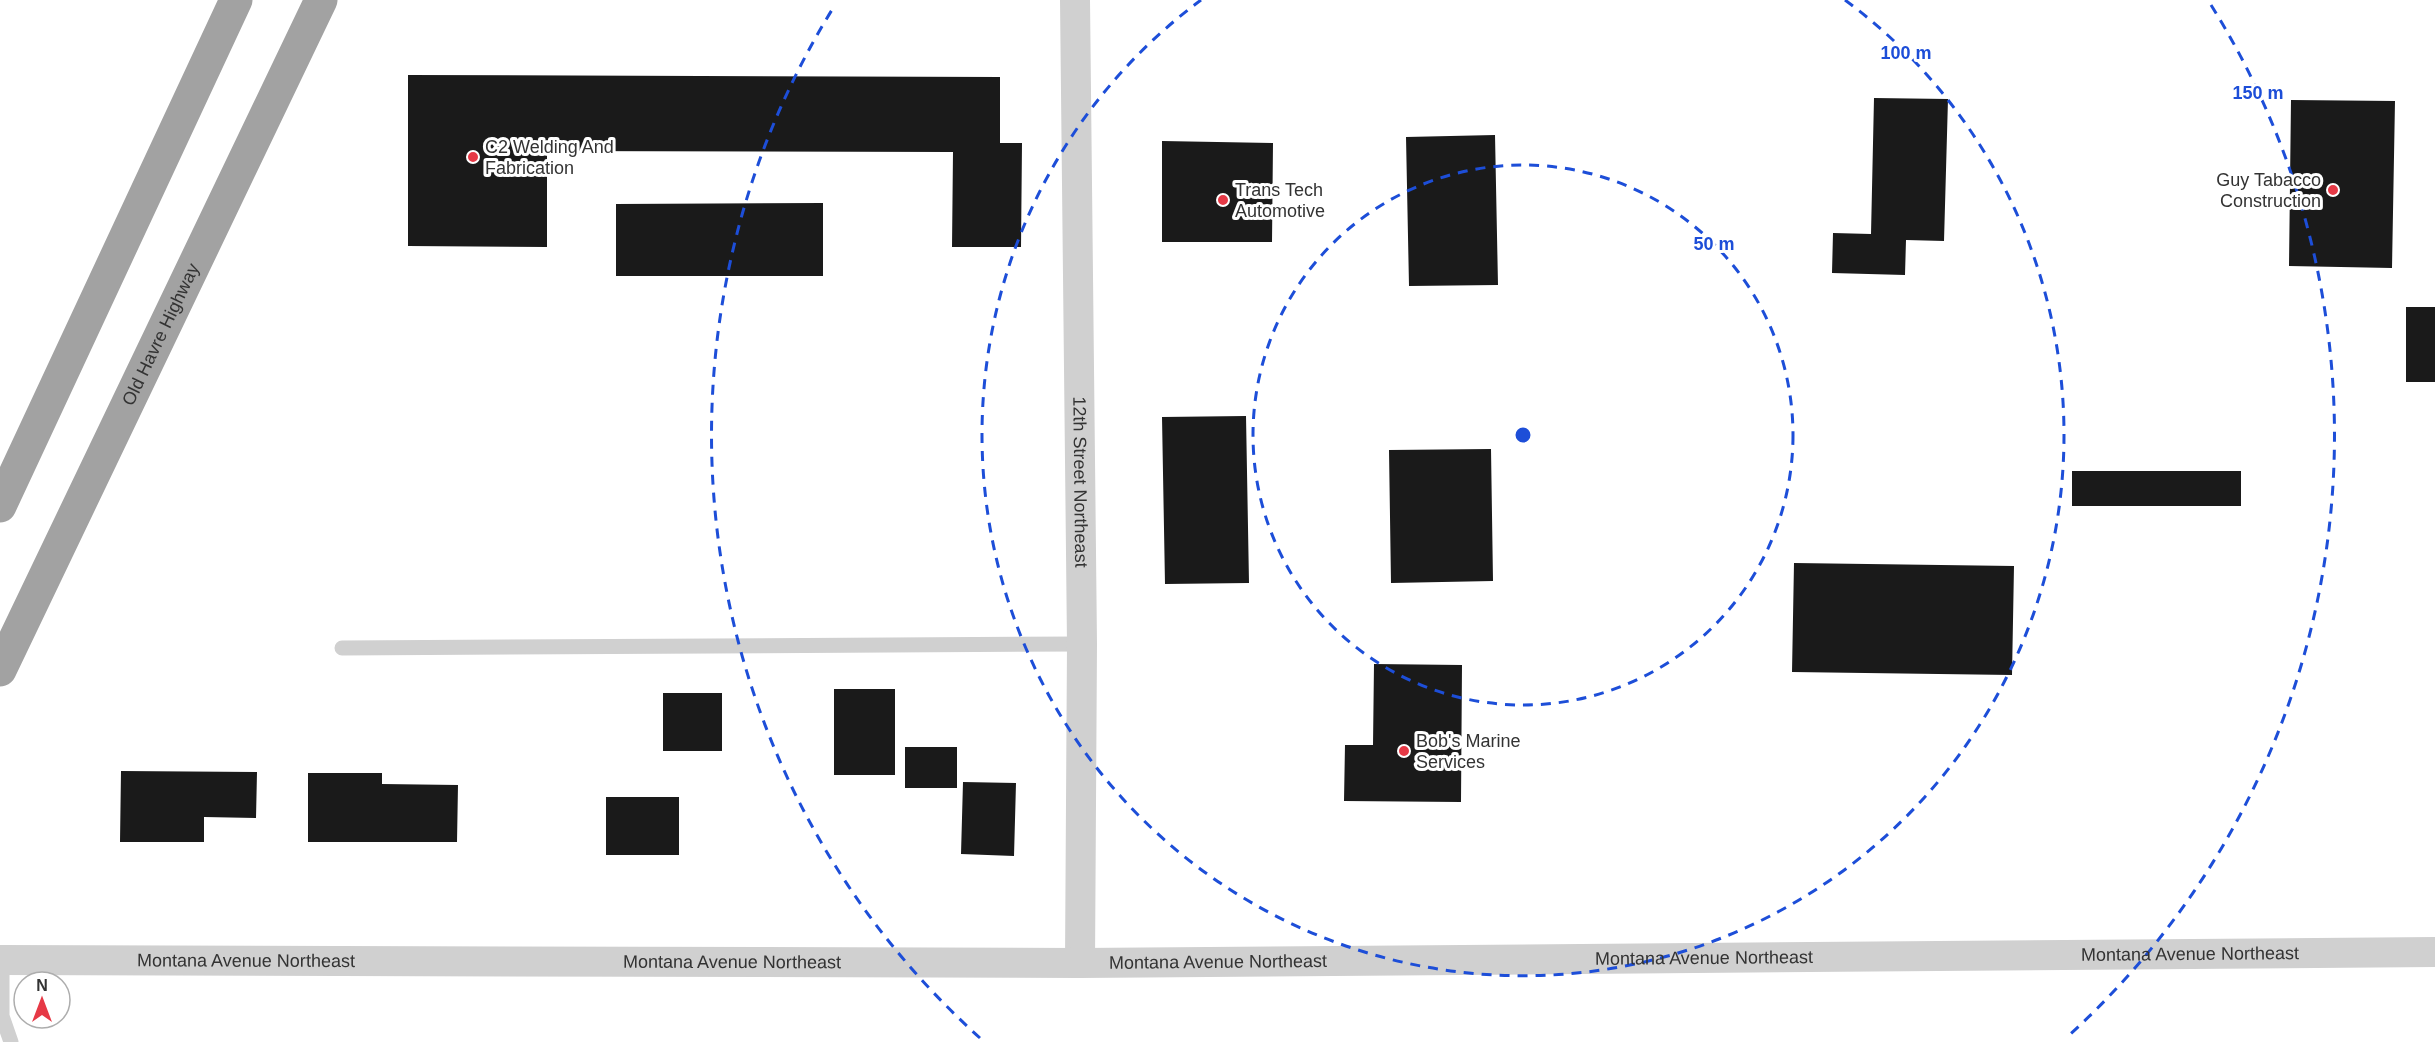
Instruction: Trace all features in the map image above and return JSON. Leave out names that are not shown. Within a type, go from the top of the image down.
[{"type":"highway","points":[[0,506],[236,0]]},
{"type":"highway","name":"Old Havre Highway","points":[[0,670],[321,0]]},
{"type":"street","name":"12th Street Northeast","points":[[1075,0],[1082,645],[1080,963]]},
{"type":"street","name":"Montana Avenue Northeast","points":[[1,960],[1080,963],[2435,952]]},
{"type":"lane","points":[[342,648],[1082,645]]},
{"type":"lane","points":[[1,960],[2,1017],[11,1042]]},
{"type":"building","points":[[408,75],[1000,77],[1000,143],[1022,143],[1021,247],[952,247],[953,152],[547,151],[547,247],[408,246]]},
{"type":"building","points":[[1874,98],[1948,99],[1944,241],[1906,240],[1905,275],[1832,273],[1833,233],[1871,234]]},
{"type":"building","points":[[2291,100],[2395,101],[2392,268],[2289,266]]},
{"type":"building","points":[[1495,135],[1498,285],[1409,286],[1406,137]]},
{"type":"building","points":[[1162,141],[1273,143],[1272,242],[1162,242]]},
{"type":"building","points":[[823,203],[823,276],[616,276],[616,204]]},
{"type":"building","points":[[2406,307],[2435,307],[2435,382],[2406,382]]},
{"type":"building","points":[[1246,416],[1249,583],[1165,584],[1162,417]]},
{"type":"building","points":[[1491,449],[1493,581],[1391,583],[1389,450]]},
{"type":"building","points":[[2072,471],[2241,471],[2241,506],[2072,506]]},
{"type":"building","points":[[1794,563],[2014,566],[2012,675],[1792,672]]},
{"type":"building","points":[[1374,664],[1462,665],[1461,802],[1344,801],[1345,745],[1373,745]]},
{"type":"building","points":[[834,689],[895,689],[895,775],[834,775]]},
{"type":"building","points":[[663,693],[722,693],[722,751],[663,751]]},
{"type":"building","points":[[905,747],[957,747],[957,788],[905,788]]},
{"type":"building","points":[[121,771],[257,772],[256,818],[204,817],[204,842],[120,842]]},
{"type":"building","points":[[308,773],[382,773],[382,784],[458,785],[457,842],[308,842]]},
{"type":"building","points":[[963,782],[1016,783],[1014,856],[961,854]]},
{"type":"building","points":[[606,797],[679,797],[679,855],[606,855]]},
{"type":"place","name":"C2 Welding And Fabrication","points":[[473,157]]},
{"type":"place","name":"Guy Tabacco Construction","points":[[2333,190]]},
{"type":"place","name":"Trans Tech Automotive","points":[[1223,200]]},
{"type":"place","name":"Bob's Marine Services","points":[[1404,751]]}]
